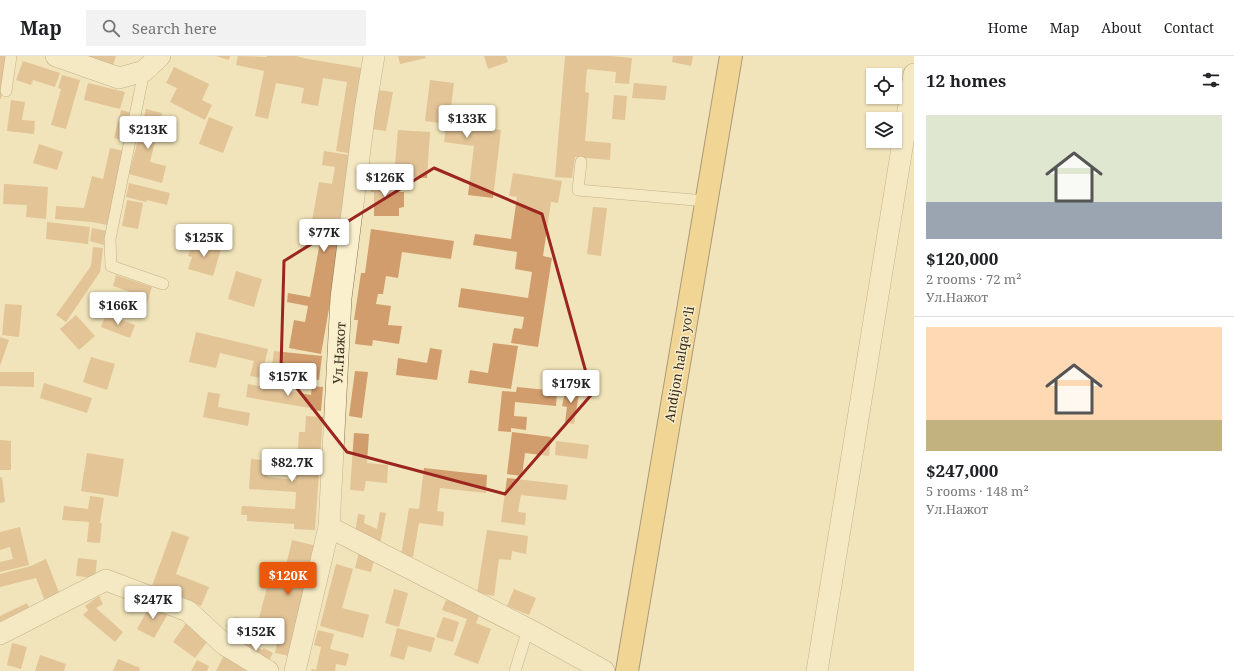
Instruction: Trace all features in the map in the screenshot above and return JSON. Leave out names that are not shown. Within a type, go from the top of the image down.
[{"type":"highway","name":"Andijon halqa yo‘li","points":[[627,671],[731,56]]},
{"type":"street","points":[[56,56],[119,78],[144,71],[160,56]]},
{"type":"street","name":"Ул.Нажот","points":[[295,671],[330,527],[341,298],[365,110],[374,56]]},
{"type":"street","points":[[817,671],[914,74]]},
{"type":"street","points":[[330,527],[528,629],[604,671]]},
{"type":"street","points":[[0,634],[106,580],[188,611],[225,645],[268,671]]},
{"type":"lane","points":[[6,91],[11,56]]},
{"type":"lane","points":[[144,71],[110,239],[110,266],[163,284]]},
{"type":"lane","points":[[581,162],[578,190],[706,201]]},
{"type":"lane","points":[[515,671],[528,629]]},
{"type":"highlighted area","points":[[434,168],[542,214],[592,394],[505,494],[347,452],[281,368],[284,261]]},
{"type":"building","points":[[0,56],[7,56],[1,99],[0,99]]},
{"type":"building","points":[[82,56],[116,56],[112,68]]},
{"type":"building","points":[[216,56],[230,56],[229,60]]},
{"type":"building","points":[[238,56],[296,56],[368,69],[353,154],[336,151],[347,82],[323,78],[318,106],[301,103],[304,88],[276,83],[268,119],[255,116],[264,71],[236,65]]},
{"type":"building","points":[[398,56],[425,56],[426,58],[400,64]]},
{"type":"building","points":[[484,56],[506,56],[508,62],[488,69]]},
{"type":"building","points":[[565,56],[611,56],[632,58],[629,84],[615,83],[616,72],[587,69],[585,92],[589,93],[585,141],[611,143],[610,160],[575,157],[572,178],[555,177]]},
{"type":"building","points":[[673,56],[693,56],[691,66],[672,62]]},
{"type":"building","points":[[23,61],[60,73],[55,87],[33,80],[31,85],[16,80]]},
{"type":"building","points":[[174,67],[209,84],[202,100],[212,105],[205,120],[170,102],[177,88],[166,83]]},
{"type":"building","points":[[62,75],[80,80],[66,129],[51,125],[61,89],[58,88]]},
{"type":"building","points":[[430,80],[454,83],[449,124],[501,130],[493,198],[468,195],[474,146],[444,142],[446,124],[425,121]]},
{"type":"building","points":[[88,83],[125,92],[120,109],[84,100]]},
{"type":"building","points":[[634,83],[667,86],[665,100],[632,98]]},
{"type":"building","points":[[377,90],[393,92],[386,131],[372,129]]},
{"type":"building","points":[[614,95],[627,96],[625,120],[612,119]]},
{"type":"building","points":[[11,100],[25,102],[22,120],[35,121],[34,134],[7,131]]},
{"type":"building","points":[[146,109],[162,113],[150,162],[166,166],[162,183],[129,174]]},
{"type":"building","points":[[121,110],[133,113],[125,141],[114,138]]},
{"type":"building","points":[[209,117],[233,127],[223,153],[199,144]]},
{"type":"building","points":[[398,130],[430,132],[427,178],[394,176]]},
{"type":"building","points":[[39,144],[63,152],[57,170],[33,163]]},
{"type":"building","points":[[110,148],[124,151],[107,225],[92,222],[55,219],[56,206],[84,208],[92,176],[103,179]]},
{"type":"building","points":[[324,151],[356,156],[321,354],[289,348],[294,320],[305,322],[308,306],[287,302],[288,293],[310,297],[322,231],[318,230],[318,227],[311,226],[319,182],[332,184],[335,167],[322,165]]},
{"type":"building","points":[[373,171],[384,171],[384,192],[404,192],[404,207],[399,208],[399,216],[374,216],[374,192],[371,192]]},
{"type":"building","points":[[513,173],[562,181],[558,203],[551,202],[543,256],[552,258],[538,347],[511,343],[514,328],[522,329],[524,317],[458,307],[461,288],[528,298],[532,272],[515,269],[517,252],[473,245],[475,234],[511,239],[517,197],[509,196]]},
{"type":"building","points":[[129,183],[170,193],[167,205],[126,197]]},
{"type":"building","points":[[4,184],[48,187],[46,219],[26,217],[27,205],[3,204]]},
{"type":"building","points":[[127,200],[143,203],[138,229],[122,226]]},
{"type":"building","points":[[593,207],[607,208],[601,256],[587,254]]},
{"type":"building","points":[[47,222],[90,227],[88,244],[46,239]]},
{"type":"building","points":[[92,228],[107,231],[104,245],[90,241]]},
{"type":"building","points":[[371,229],[454,241],[451,259],[402,252],[398,278],[386,276],[383,294],[378,294],[376,304],[391,306],[388,325],[402,326],[399,344],[373,340],[372,346],[355,344],[358,320],[354,320],[361,273],[365,273]]},
{"type":"building","points":[[193,240],[221,249],[213,276],[188,269],[192,257],[188,256]]},
{"type":"building","points":[[93,247],[103,248],[100,272],[66,322],[56,315],[91,266]]},
{"type":"building","points":[[236,271],[262,279],[254,307],[228,299]]},
{"type":"building","points":[[116,275],[152,287],[146,305],[134,301],[136,294],[113,286]]},
{"type":"building","points":[[5,304],[22,305],[19,337],[2,335]]},
{"type":"building","points":[[106,314],[135,325],[130,338],[101,327]]},
{"type":"building","points":[[76,315],[95,336],[79,350],[60,329]]},
{"type":"building","points":[[196,332],[268,349],[261,378],[250,376],[254,361],[220,353],[216,368],[189,362]]},
{"type":"building","points":[[0,337],[9,340],[0,366]]},
{"type":"building","points":[[493,343],[518,346],[511,389],[468,383],[470,370],[488,373]]},
{"type":"building","points":[[430,348],[442,350],[437,380],[396,375],[398,358],[427,363]]},
{"type":"building","points":[[274,351],[322,356],[319,380],[297,377],[298,368],[272,365]]},
{"type":"building","points":[[91,357],[115,364],[107,390],[83,382]]},
{"type":"building","points":[[355,371],[368,372],[362,418],[349,416]]},
{"type":"building","points":[[0,372],[34,372],[34,387],[0,386]]},
{"type":"building","points":[[44,383],[92,398],[87,413],[40,398]]},
{"type":"building","points":[[248,384],[311,395],[312,386],[323,387],[321,411],[246,397]]},
{"type":"building","points":[[571,386],[580,388],[574,424],[565,422],[567,407],[562,406],[565,392],[570,393]]},
{"type":"building","points":[[517,387],[557,391],[556,406],[515,402],[514,416],[527,417],[526,430],[511,428],[511,432],[498,431],[502,391],[516,392]]},
{"type":"building","points":[[208,392],[220,394],[218,407],[250,413],[248,426],[203,417]]},
{"type":"building","points":[[306,416],[323,417],[315,530],[294,529],[294,524],[247,521],[247,515],[241,515],[242,506],[295,509],[296,492],[249,489],[251,459],[269,461],[267,477],[296,480],[299,432],[305,432]]},
{"type":"building","points":[[512,432],[551,437],[549,456],[525,453],[522,476],[507,474]]},
{"type":"building","points":[[354,433],[369,434],[367,463],[388,465],[387,483],[366,481],[364,491],[350,490]]},
{"type":"building","points":[[0,440],[11,441],[11,470],[0,470]]},
{"type":"building","points":[[556,441],[589,445],[587,459],[555,455]]},
{"type":"building","points":[[87,453],[124,459],[118,497],[81,491]]},
{"type":"building","points":[[424,468],[487,475],[486,493],[440,488],[437,511],[444,512],[443,526],[419,523],[413,557],[401,555],[409,508],[419,509]]},
{"type":"building","points":[[2,477],[5,502],[0,503],[0,478]]},
{"type":"building","points":[[507,478],[568,485],[566,500],[521,495],[518,512],[526,513],[525,525],[501,522]]},
{"type":"building","points":[[90,496],[104,498],[100,523],[102,523],[100,543],[87,542],[89,522],[62,520],[64,506],[88,509]]},
{"type":"building","points":[[380,512],[386,513],[380,544],[355,533],[358,514],[365,515],[364,523],[377,529]]},
{"type":"building","points":[[20,527],[29,565],[0,572],[0,562],[13,559],[10,547],[0,550],[0,532]]},
{"type":"building","points":[[487,530],[528,536],[526,554],[512,551],[511,560],[499,559],[494,596],[477,593]]},
{"type":"building","points":[[172,531],[189,537],[176,574],[209,587],[201,606],[152,586]]},
{"type":"building","points":[[292,540],[317,546],[289,656],[275,653],[277,643],[274,642],[278,627],[258,622],[269,580],[282,583]]},
{"type":"building","points":[[359,552],[375,557],[371,572],[355,568]]},
{"type":"building","points":[[78,558],[97,560],[95,578],[76,576]]},
{"type":"building","points":[[46,559],[60,595],[45,601],[36,578],[0,587],[0,574],[31,566]]},
{"type":"building","points":[[336,564],[353,569],[342,608],[369,615],[363,638],[320,626]]},
{"type":"building","points":[[394,589],[408,593],[399,627],[385,623]]},
{"type":"building","points":[[514,589],[536,598],[529,615],[507,606]]},
{"type":"building","points":[[99,596],[103,604],[96,608],[123,632],[115,642],[83,615],[88,610],[85,606]]},
{"type":"building","points":[[446,600],[480,613],[476,623],[491,629],[478,664],[454,655],[467,619],[442,610]]},
{"type":"building","points":[[152,602],[169,612],[154,638],[137,629]]},
{"type":"building","points":[[27,603],[33,615],[0,630],[0,616]]},
{"type":"building","points":[[235,617],[248,620],[244,633],[232,630]]},
{"type":"building","points":[[443,617],[459,622],[453,642],[436,637]]},
{"type":"building","points":[[187,622],[210,638],[195,658],[173,642]]},
{"type":"building","points":[[397,628],[435,638],[431,652],[408,646],[404,660],[390,656]]},
{"type":"building","points":[[318,630],[334,634],[330,649],[349,654],[346,666],[336,664],[335,671],[311,671],[312,669],[316,670],[321,647],[314,645]]},
{"type":"building","points":[[243,640],[262,650],[264,648],[273,653],[267,664],[239,649]]},
{"type":"building","points":[[12,643],[27,647],[21,669],[7,665]]},
{"type":"building","points":[[225,653],[255,671],[216,671]]},
{"type":"building","points":[[40,655],[66,664],[64,671],[35,671]]},
{"type":"building","points":[[118,659],[140,668],[139,671],[113,671]]},
{"type":"building","points":[[197,660],[209,666],[207,671],[191,671]]}]
